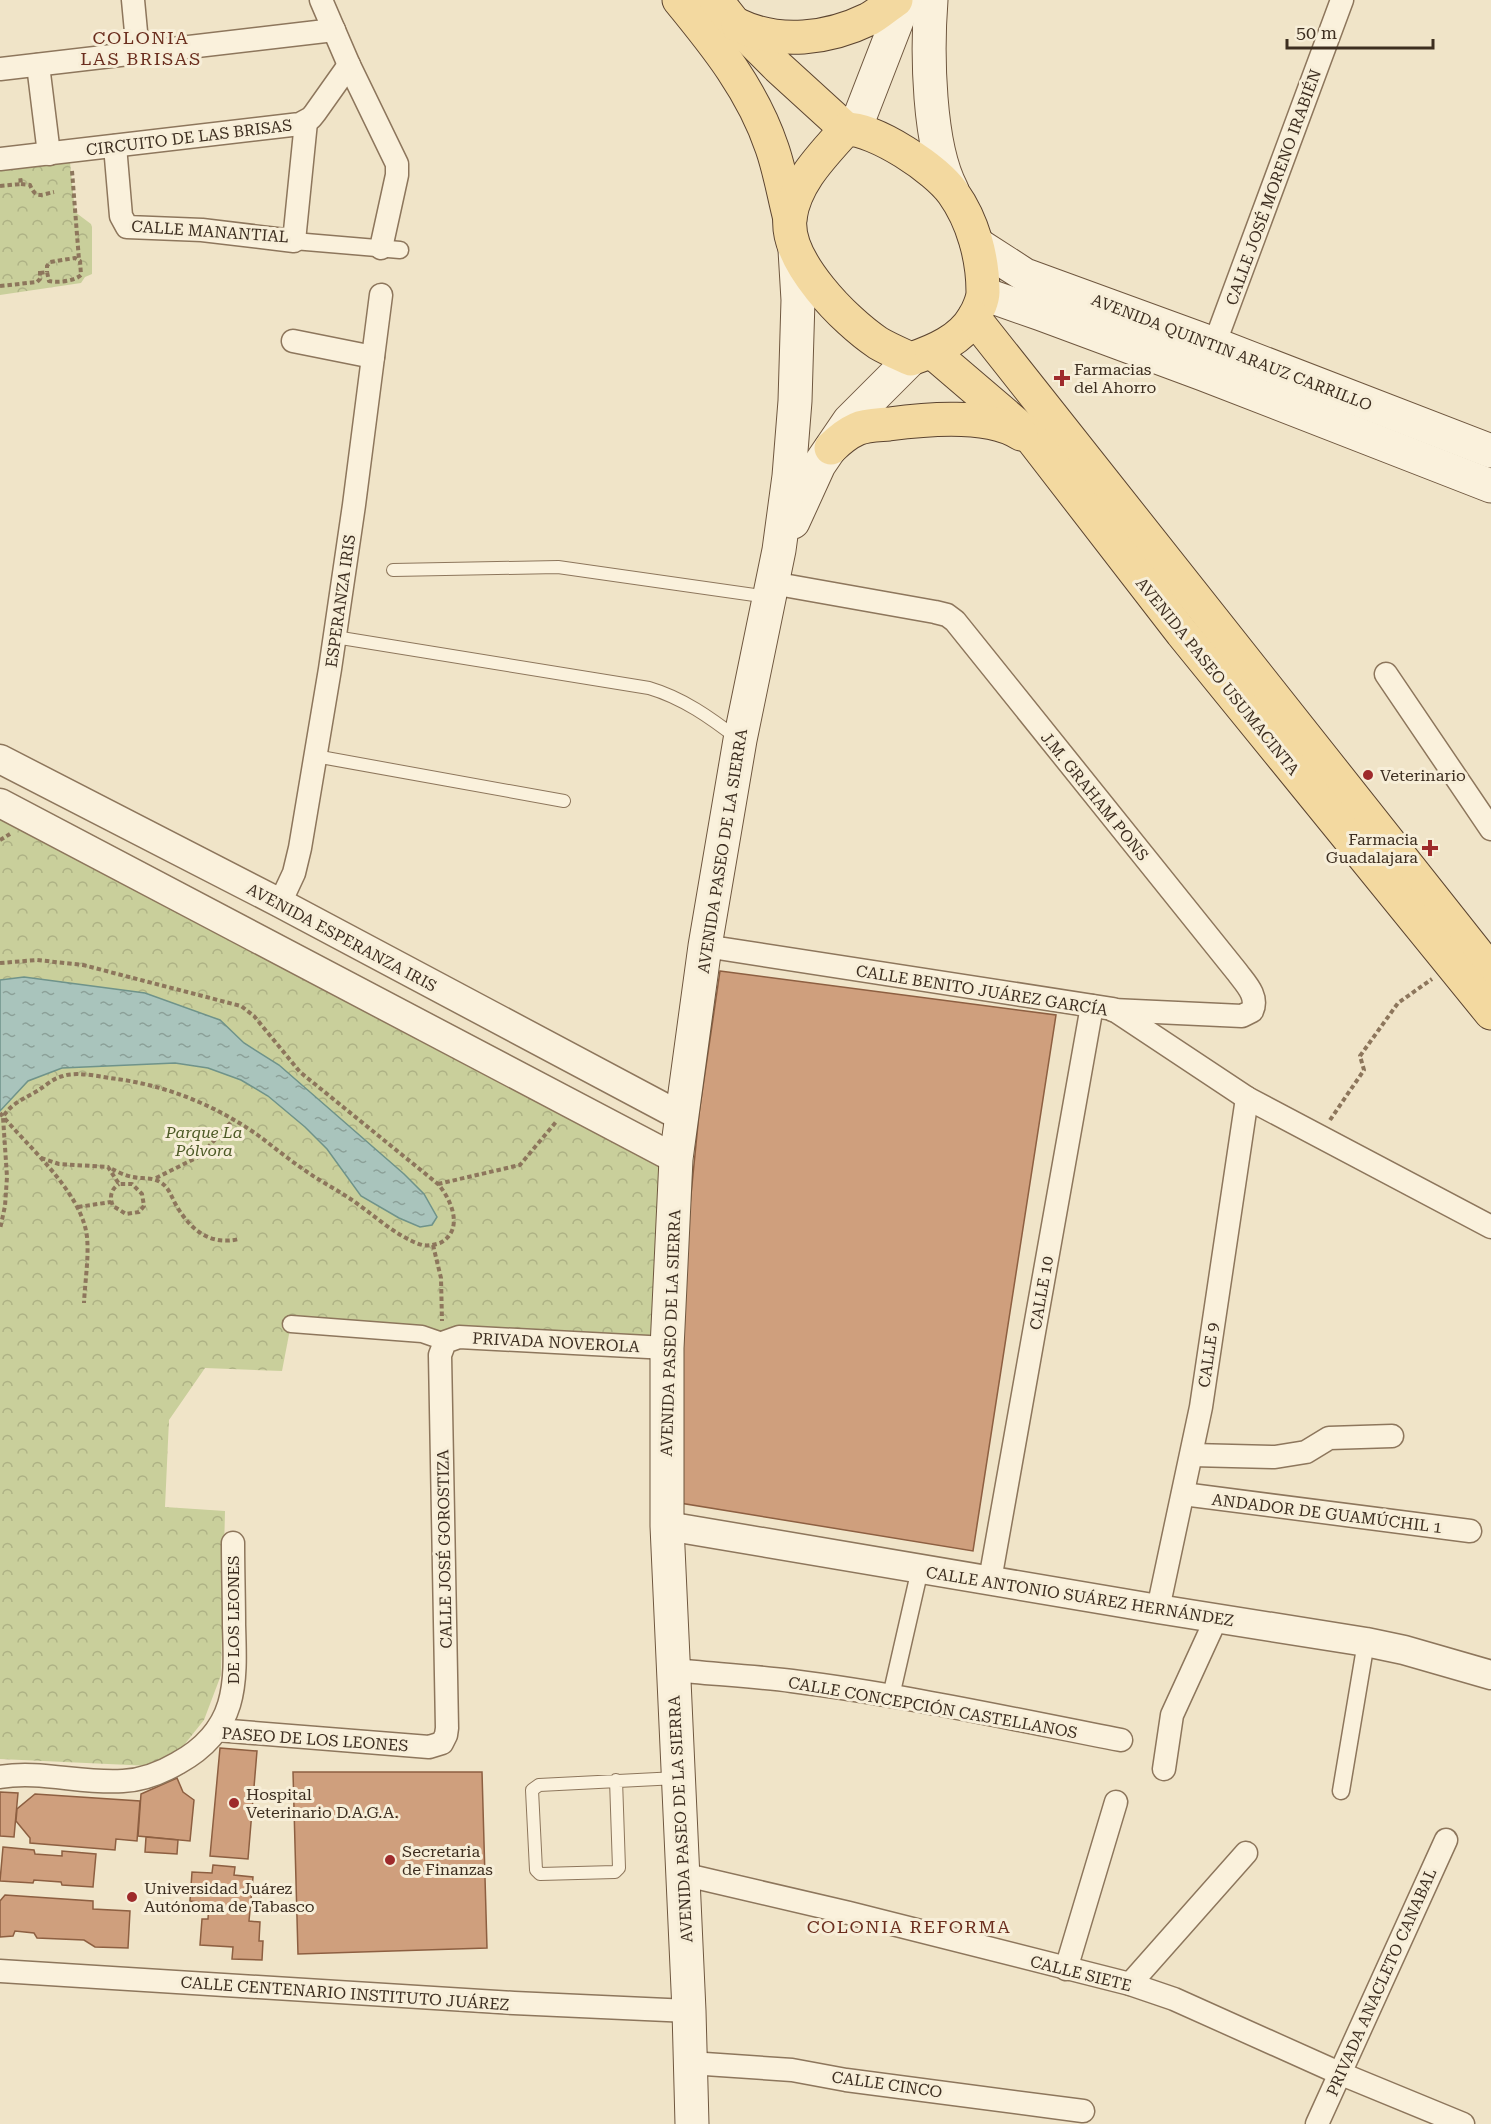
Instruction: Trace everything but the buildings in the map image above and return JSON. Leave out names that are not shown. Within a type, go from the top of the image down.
[{"type":"main road","points":[[679,0],[740,80],[763,126],[772,149],[792,235],[822,292],[854,324],[878,343],[922,356],[957,336],[979,306],[977,244],[966,212],[943,174],[935,135],[931,74],[931,0]]},
{"type":"main road","points":[[726,12],[766,36],[815,37],[842,30],[870,18],[896,0]]},
{"type":"main road","points":[[792,235],[799,190],[809,171],[850,129],[904,0]]},
{"type":"main road","points":[[726,12],[778,67],[850,129],[882,139],[904,152],[951,190]]},
{"type":"main road","name":"AVENIDA PASEO DE LA SIERRA","points":[[692,2124],[667,1526],[667,1348],[676,1159],[705,946],[740,740],[779,550],[789,476],[795,401],[798,300],[792,235]]},
{"type":"main road","name":"AVENIDA QUINTIN ARAUZ CARRILLO","points":[[977,244],[1025,274],[1491,451]]},
{"type":"main road","name":"AVENIDA QUINTIN ARAUZ CARRILLO","points":[[979,306],[1041,314],[1491,486]]},
{"type":"main road","name":"AVENIDA PASEO USUMACINTA","points":[[979,306],[1491,971]]},
{"type":"main road","name":"AVENIDA PASEO DE LA SIERRA","points":[[779,550],[819,465],[849,421],[922,356]]},
{"type":"main road","name":"AVENIDA PASEO USUMACINTA","points":[[922,356],[1017,424],[1034,442],[1182,633],[1491,1013]]},
{"type":"main road","points":[[831,448],[858,429],[947,418],[1014,429],[1034,442]]},
{"type":"street","points":[[133,0],[138,53]]},
{"type":"street","points":[[294,241],[391,249],[397,164],[348,64],[321,0]]},
{"type":"street","name":"CALLE JOSÉ MORENO IRABIÉN","points":[[1203,374],[1342,0]]},
{"type":"street","points":[[0,69],[334,30]]},
{"type":"street","name":"CIRCUITO DE LAS BRISAS","points":[[0,159],[306,122],[315,113],[348,64]]},
{"type":"street","points":[[38,65],[49,154]]},
{"type":"street","name":"CALLE MANANTIAL","points":[[115,146],[121,216],[127,226],[213,230],[294,241],[306,122]]},
{"type":"street","name":"ESPERANZA IRIS","points":[[280,903],[296,866],[335,637],[381,295]]},
{"type":"street","points":[[293,341],[373,357]]},
{"type":"street","name":"J.M. GRAHAM PONS","points":[[770,590],[928,610],[947,615],[955,621],[1237,972],[1255,1001],[1252,1011],[1242,1016],[1102,1008]]},
{"type":"street","points":[[1386,674],[1491,829]]},
{"type":"street","name":"AVENIDA ESPERANZA IRIS","points":[[0,759],[280,903],[682,1117]]},
{"type":"street","points":[[0,803],[676,1159]]},
{"type":"street","name":"CALLE BENITO JUÁREZ GARCÍA","points":[[705,946],[1102,1008],[1247,1098],[1491,1227]]},
{"type":"street","name":"CALLE 10","points":[[990,1580],[1102,1008]]},
{"type":"street","name":"CALLE 9","points":[[1158,1609],[1201,1407],[1247,1098]]},
{"type":"street","points":[[291,1324],[422,1334],[445,1342]]},
{"type":"street","name":"PRIVADA NOVEROLA","points":[[445,1342],[459,1337],[667,1348]]},
{"type":"street","name":"CALLE JOSÉ GOROSTIZA","points":[[429,1747],[439,1745],[445,1740],[447,1728],[440,1355],[445,1342]]},
{"type":"street","points":[[1192,1455],[1275,1457],[1305,1452],[1329,1438],[1392,1436]]},
{"type":"street","name":"ANDADOR DE GUAMÚCHIL 1","points":[[1183,1494],[1470,1531]]},
{"type":"street","name":"CALLE ANTONIO SUÁREZ HERNÁNDEZ","points":[[667,1526],[1216,1619],[1366,1642],[1404,1650],[1491,1675]]},
{"type":"street","name":"DE LOS LEONES","points":[[216,1730],[227,1712],[235,1677],[233,1543]]},
{"type":"street","points":[[891,1696],[920,1569]]},
{"type":"street","points":[[1164,1769],[1172,1715],[1216,1619]]},
{"type":"street","points":[[1341,1791],[1366,1642]]},
{"type":"street","name":"CALLE CONCEPCIÓN CASTELLANOS","points":[[673,1670],[789,1681],[891,1696],[1121,1740]]},
{"type":"street","name":"PASEO DE LOS LEONES","points":[[0,1778],[21,1776],[110,1781],[137,1779],[154,1775],[184,1760],[197,1751],[216,1730],[429,1747]]},
{"type":"street","points":[[1066,1969],[1116,1802]]},
{"type":"street","name":"PRIVADA ANACLETO CANABAL","points":[[1317,2124],[1446,1840]]},
{"type":"street","points":[[1130,1984],[1246,1853]]},
{"type":"street","name":"CALLE SIETE","points":[[682,1874],[849,1912],[1130,1984],[1174,1999],[1339,2073],[1462,2124]]},
{"type":"street","name":"CALLE CENTENARIO INSTITUTO JUÁREZ","points":[[0,1971],[514,2003],[689,2011]]},
{"type":"street","name":"CALLE CINCO","points":[[690,2063],[792,2070],[846,2080],[1083,2111]]},
{"type":"lane","points":[[393,570],[558,567],[770,590]]},
{"type":"lane","points":[[335,637],[649,688],[678,699],[740,740]]},
{"type":"lane","points":[[315,756],[564,801]]},
{"type":"lane","points":[[616,1780],[619,1868],[615,1872],[540,1874],[536,1870],[535,1858],[532,1790],[534,1786],[616,1780],[677,1778]]},
{"type":"path","points":[[69,166],[72,176],[81,273],[78,278],[49,281],[46,266],[50,262],[75,258],[79,260]]},
{"type":"path","points":[[21,184],[30,185],[36,195],[54,192]]},
{"type":"path","points":[[0,286],[37,282],[40,271],[47,272]]},
{"type":"path","points":[[0,963],[37,960],[83,964],[241,1006],[254,1016],[300,1072],[438,1184],[452,1205],[454,1221],[447,1237],[433,1245],[422,1245],[404,1236],[302,1168],[258,1135],[203,1103],[156,1087],[122,1079],[70,1075],[55,1079],[21,1099],[2,1115],[7,1177],[5,1206],[0,1229]]},
{"type":"path","points":[[1319,1137],[1362,1074],[1364,1070],[1360,1056],[1394,1008],[1452,965]]},
{"type":"path","points":[[438,1184],[520,1165],[571,1104]]},
{"type":"path","points":[[2,1115],[40,1157],[78,1207],[87,1237],[84,1303]]},
{"type":"path","points":[[40,1157],[59,1164],[108,1167],[133,1178],[152,1179],[200,1156],[233,1120]]},
{"type":"path","points":[[108,1167],[119,1184]]},
{"type":"path","points":[[152,1179],[165,1185],[183,1216],[197,1231],[213,1240],[239,1239]]},
{"type":"path","points":[[128,1183],[142,1194],[144,1206],[139,1212],[126,1214],[116,1210],[111,1202],[112,1191],[119,1184],[128,1183]]},
{"type":"path","points":[[78,1207],[111,1202]]},
{"type":"path","points":[[433,1245],[441,1278],[445,1342]]},
{"type":"green space","points":[[69,152],[75,212],[92,227],[92,274],[85,277],[81,283],[0,295],[0,160]]},
{"type":"green space","name":"Parque La Pólvora","points":[[0,803],[676,1159],[667,1348],[291,1324],[282,1371],[205,1368],[169,1420],[165,1507],[225,1511],[221,1675],[204,1720],[184,1745],[170,1757],[151,1766],[0,1759]]},
{"type":"water","points":[[24,977],[145,993],[220,1020],[244,1043],[279,1065],[404,1174],[424,1194],[437,1217],[432,1225],[420,1227],[399,1218],[361,1196],[327,1149],[268,1096],[241,1080],[208,1068],[175,1063],[62,1068],[28,1081],[0,1111],[0,980]]},
{"type":"place","name":"Farmacias del Ahorro","points":[[1062,378]]},
{"type":"place","name":"Veterinario","points":[[1368,775]]},
{"type":"place","name":"Farmacia Guadalajara","points":[[1430,848]]},
{"type":"place","name":"Hospital Veterinario D.A.G.A.","points":[[234,1803]]},
{"type":"place","name":"Secretaria de Finanzas","points":[[390,1860]]},
{"type":"place","name":"Universidad Juárez Autónoma de Tabasco","points":[[132,1897]]},
{"type":"district","name":"COLONIA LAS BRISAS","points":[[141,48]]},
{"type":"district","name":"COLONIA REFORMA","points":[[909,1927]]}]
